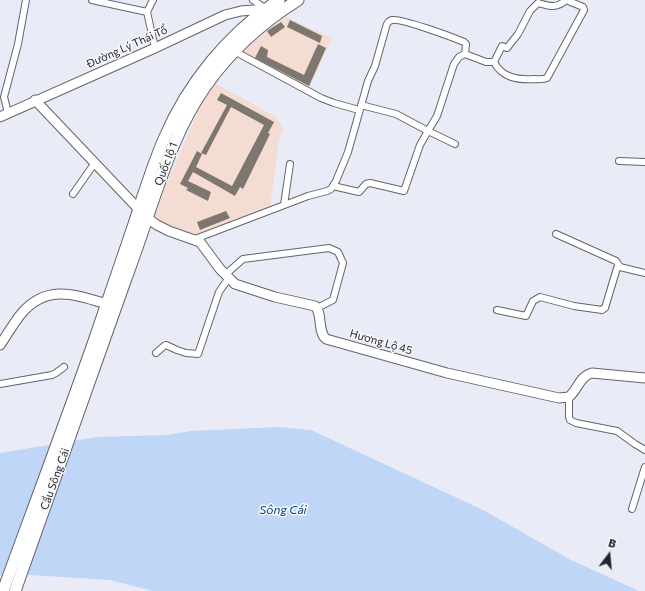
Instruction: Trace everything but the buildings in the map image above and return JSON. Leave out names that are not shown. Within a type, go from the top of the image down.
[{"type":"highway","name":"Quốc lộ 1","points":[[90,366],[106,304],[138,210],[164,139],[183,102],[210,62],[226,44],[241,29],[279,0]]},
{"type":"highway","name":"Quốc lộ 1","points":[[90,366],[147,218],[167,160],[182,125],[205,87],[234,51],[264,23],[298,0]]},
{"type":"highway","name":"Cầu Sông Cái","points":[[3,591],[90,366]]},
{"type":"highway","name":"Cầu Sông Cái","points":[[15,591],[90,366]]},
{"type":"street","points":[[4,115],[4,99],[2,94],[18,44],[26,0]]},
{"type":"street","points":[[92,0],[146,12]]},
{"type":"street","points":[[153,0],[146,12],[155,48]]},
{"type":"street","points":[[253,0],[266,9]]},
{"type":"street","points":[[566,0],[583,7],[584,10],[547,78],[542,80],[522,80],[501,72],[496,67],[494,62],[502,46],[507,48],[518,34],[536,1],[551,6],[556,6],[566,0]]},
{"type":"street","name":"Đường Lý Thái Tổ","points":[[4,115],[230,14],[246,10],[266,9]]},
{"type":"street","points":[[195,239],[308,196],[325,192],[333,186],[348,152],[368,81],[375,66],[386,27],[390,20],[399,20],[464,42],[466,44],[465,54]]},
{"type":"street","points":[[234,51],[321,98],[334,103],[396,114],[455,144]]},
{"type":"street","points":[[333,186],[359,192],[367,183],[370,183],[404,191],[420,145],[437,116],[454,64],[459,57],[465,54],[486,62],[494,62]]},
{"type":"street","points":[[35,100],[138,210],[147,218],[165,229],[195,239],[203,245],[226,277],[235,284],[275,297],[312,305],[317,308],[333,300],[343,263],[338,252],[329,248],[243,259],[226,277],[219,292],[198,354],[182,352],[166,345],[156,354]]},
{"type":"street","points":[[619,161],[645,162]]},
{"type":"street","points":[[73,194],[94,164]]},
{"type":"street","points":[[284,205],[290,164]]},
{"type":"street","points":[[556,234],[616,261],[620,267],[645,273]]},
{"type":"street","points":[[497,310],[526,316],[533,301],[540,297],[574,306],[602,310],[618,268],[620,267]]},
{"type":"street","points":[[0,345],[21,314],[28,307],[44,297],[58,294],[68,294],[106,304]]},
{"type":"street","name":"Hương Lộ 45","points":[[317,308],[323,336],[326,339],[447,373],[549,397],[565,399],[569,397]]},
{"type":"street","points":[[0,384],[52,375],[61,371],[64,367]]},
{"type":"street","points":[[645,378],[590,373],[582,378],[569,397],[570,420],[576,423],[617,431],[645,450]]},
{"type":"street","points":[[632,509],[645,467]]},
{"type":"shaded area","points":[[286,17],[332,38],[309,89],[242,53],[253,37]]},
{"type":"shaded area","points":[[215,83],[276,117],[284,130],[279,139],[270,208],[194,235],[152,218],[203,100]]},
{"type":"water","name":"Sông Cái","points":[[278,427],[311,430],[483,510],[571,560],[639,591],[153,591],[110,580],[30,575],[0,576],[0,453],[97,437],[167,435],[191,431]]}]
